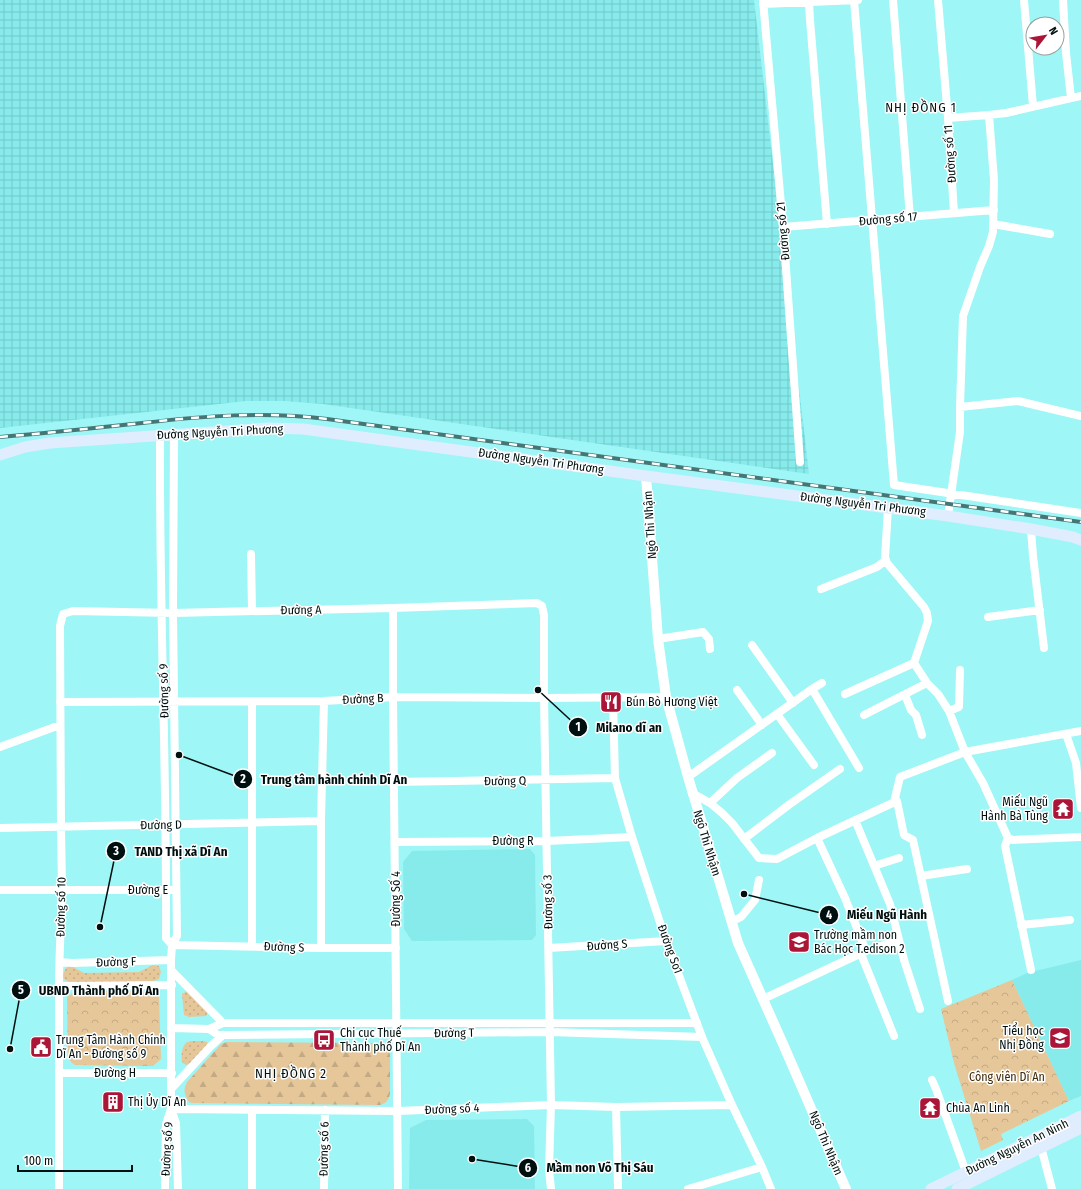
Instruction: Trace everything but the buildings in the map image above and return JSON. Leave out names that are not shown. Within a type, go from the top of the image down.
[{"type":"main road","name":"Đường Nguyễn Tri Phương","points":[[0,455],[25,447],[50,443],[269,428],[303,428],[948,516],[1031,529],[1073,537],[1081,540]]},
{"type":"main road","name":"Đường Nguyễn An Ninh","points":[[957,1189],[968,1178],[1081,1116]]},
{"type":"main road","name":"Đường Nguyễn An Ninh","points":[[931,1189],[968,1178],[1081,1128]]},
{"type":"street","points":[[854,0],[894,485],[1081,513]]},
{"type":"street","points":[[763,2],[858,0]]},
{"type":"street","points":[[893,0],[910,217]]},
{"type":"street","name":"Đường số 11","points":[[938,0],[954,213]]},
{"type":"street","points":[[1024,0],[1033,106]]},
{"type":"street","points":[[1063,0],[1066,53],[1071,98]]},
{"type":"street","name":"Đường số 21","points":[[763,2],[783,227],[800,462]]},
{"type":"street","points":[[809,2],[827,224]]},
{"type":"street","points":[[948,118],[1006,113],[1081,96]]},
{"type":"street","points":[[948,516],[960,432],[963,316],[993,232],[994,180],[989,115]]},
{"type":"street","name":"Đường số 17","points":[[783,227],[994,210]]},
{"type":"street","points":[[993,224],[1050,234]]},
{"type":"street","points":[[960,407],[1018,401],[1081,416]]},
{"type":"street","name":"Đường số 9","points":[[160,435],[160,520],[166,825],[166,938],[172,945]]},
{"type":"street","name":"Đường số 9","points":[[165,1189],[166,1124],[171,1109],[172,945],[177,936],[173,613],[174,435]]},
{"type":"street","name":"Ngô Thì Nhậm","points":[[646,476],[658,639],[666,697],[692,793],[738,943],[846,1189]]},
{"type":"street","points":[[845,694],[914,663],[928,621],[924,606],[885,558],[888,508]]},
{"type":"street","points":[[1031,529],[1044,648]]},
{"type":"street","points":[[251,554],[252,611]]},
{"type":"street","points":[[821,589],[877,567],[886,560]]},
{"type":"street","name":"Đường A","points":[[60,626],[63,614],[74,610],[173,613],[537,603],[542,606],[544,615]]},
{"type":"street","name":"Đường Số 4","points":[[393,608],[398,1189]]},
{"type":"street","points":[[988,617],[1040,610]]},
{"type":"street","name":"Đường số 3","points":[[544,615],[551,1105],[549,1170],[551,1189]]},
{"type":"street","name":"Đường số 10","points":[[59,1189],[60,962],[62,889],[60,626]]},
{"type":"street","points":[[658,639],[703,632],[709,639],[710,649]]},
{"type":"street","points":[[752,646],[793,703]]},
{"type":"street","points":[[914,663],[927,683],[938,694],[949,711],[966,752],[982,782],[1008,838],[1005,846],[1031,970]]},
{"type":"street","points":[[949,711],[959,707],[960,670]]},
{"type":"street","points":[[688,777],[822,683]]},
{"type":"street","points":[[864,715],[927,683]]},
{"type":"street","points":[[812,689],[859,768]]},
{"type":"street","points":[[737,690],[762,725]]},
{"type":"street","points":[[905,695],[911,710],[916,715],[922,735]]},
{"type":"street","name":"Đường B","points":[[60,702],[324,701],[393,697],[666,697]]},
{"type":"street","name":"Đường So1","points":[[613,698],[615,778],[632,837],[666,941],[702,1037],[771,1189]]},
{"type":"street","points":[[321,948],[321,821],[324,701]]},
{"type":"street","points":[[252,702],[252,946]]},
{"type":"street","points":[[777,714],[814,765]]},
{"type":"street","points":[[0,747],[60,725]]},
{"type":"street","points":[[895,798],[900,777],[966,752],[1081,731]]},
{"type":"street","points":[[1066,734],[1076,763],[1081,808]]},
{"type":"street","points":[[710,802],[737,778],[772,753]]},
{"type":"street","points":[[744,839],[840,769]]},
{"type":"street","name":"Đường Q","points":[[394,782],[615,778]]},
{"type":"street","points":[[692,793],[710,802],[732,823],[759,858],[768,859],[777,859],[817,838],[897,801],[904,835],[913,840],[948,1001]]},
{"type":"street","points":[[855,820],[890,904],[899,940],[920,1009]]},
{"type":"street","name":"Đường D","points":[[0,828],[321,821]]},
{"type":"street","name":"Đường R","points":[[395,842],[547,841],[632,837]]},
{"type":"street","points":[[1008,838],[1013,840],[1081,837]]},
{"type":"street","points":[[817,838],[845,898],[894,1036]]},
{"type":"street","points":[[874,866],[899,858]]},
{"type":"street","points":[[921,876],[966,870]]},
{"type":"street","points":[[731,922],[741,917],[755,900],[759,880]]},
{"type":"street","name":"Đường E","points":[[0,890],[177,890]]},
{"type":"street","points":[[1021,925],[1070,920]]},
{"type":"street","points":[[763,999],[864,952],[899,940]]},
{"type":"street","name":"Đường S","points":[[549,948],[666,941]]},
{"type":"street","name":"Đường S","points":[[172,945],[396,948]]},
{"type":"street","name":"Đường F","points":[[60,962],[72,963],[172,960]]},
{"type":"street","points":[[172,971],[223,1023]]},
{"type":"street","name":"Đường F","points":[[60,986],[172,985]]},
{"type":"street","name":"Đường T","points":[[172,1028],[208,1029],[223,1023],[697,1023]]},
{"type":"street","name":"Đường T","points":[[208,1029],[218,1035],[550,1032],[702,1037]]},
{"type":"street","points":[[171,1089],[223,1035]]},
{"type":"street","name":"Đường H","points":[[59,1073],[172,1073]]},
{"type":"street","points":[[932,1080],[968,1178]]},
{"type":"street","name":"Đường số 4","points":[[171,1109],[398,1111],[551,1105],[616,1107],[732,1105]]},
{"type":"street","points":[[616,1107],[618,1189]]},
{"type":"street","name":"Đường số 9","points":[[171,1109],[176,1124],[178,1189]]},
{"type":"street","points":[[252,1110],[252,1189]]},
{"type":"street","name":"Đường số 6","points":[[324,1189],[325,1110]]},
{"type":"street","points":[[1041,1147],[1052,1189]]},
{"type":"street","points":[[688,1189],[762,1167]]},
{"type":"shaded area","points":[[0,0],[754,0],[809,474],[323,404],[284,401],[246,401],[0,428]]},
{"type":"shaded area","points":[[530,849],[535,855],[536,935],[532,940],[412,941],[404,929],[403,862],[412,851]]},
{"type":"shaded area","name":"Tiểu học Nhị Đồng","points":[[1081,960],[1081,1096],[1069,1101],[1012,980],[1027,973]]},
{"type":"shaded area","points":[[527,1119],[534,1126],[535,1189],[409,1189],[410,1128],[426,1120]]},
{"type":"green space","points":[[153,965],[159,966],[161,972],[159,979],[154,981],[79,982],[65,980],[63,977],[68,966],[84,973],[139,972]]},
{"type":"green space","name":"Công viên Dĩ An","points":[[1012,980],[1069,1101],[1001,1134],[1003,1140],[981,1151],[954,1063],[941,1009]]},
{"type":"green space","points":[[152,991],[159,997],[161,1059],[153,1066],[75,1065],[72,1063],[68,1058],[67,997],[74,992]]},
{"type":"green space","points":[[187,991],[208,1012],[206,1016],[189,1017],[184,1015],[182,994]]},
{"type":"green space","points":[[191,1041],[204,1041],[207,1042],[208,1046],[190,1064],[187,1065],[182,1061],[182,1051],[185,1043]]},
{"type":"green space","points":[[227,1042],[380,1043],[387,1048],[390,1055],[390,1094],[386,1101],[380,1105],[189,1102],[185,1092],[187,1082],[221,1044]]},
{"type":"railway","points":[[0,437],[165,420],[234,415],[281,415],[327,419],[1081,522]]},
{"type":"place","name":"Milano dĩ an","points":[[538,690]]},
{"type":"place","name":"Bún Bò Hương Việt","points":[[611,702]]},
{"type":"place","name":"Trung tâm hành chính Dĩ An","points":[[179,755]]},
{"type":"place","name":"Miếu Ngũ Hành Bà Tùng","points":[[1063,809]]},
{"type":"place","name":"Miếu Ngũ Hành","points":[[744,894]]},
{"type":"place","name":"TAND Thị xã Dĩ An","points":[[100,927]]},
{"type":"place","name":"Trường mầm non Bác Học T.edison 2","points":[[799,942]]},
{"type":"place","name":"Tiểu học Nhị Đồng","points":[[1060,1038]]},
{"type":"place","name":"Chi cục Thuế Thành phố Dĩ An","points":[[324,1040]]},
{"type":"place","name":"Trung Tâm Hành Chính Dĩ An - Đường số 9","points":[[41,1047]]},
{"type":"place","name":"UBND Thành phố Dĩ An","points":[[10,1049]]},
{"type":"place","name":"Thị Ủy Dĩ An","points":[[113,1102]]},
{"type":"place","name":"Chùa An Linh","points":[[930,1108]]},
{"type":"place","name":"Mầm non Võ Thị Sáu","points":[[472,1159]]},
{"type":"district","name":"NHỊ ĐỒNG 1","points":[[921,107]]},
{"type":"district","name":"NHỊ ĐỒNG 2","points":[[291,1073]]}]
